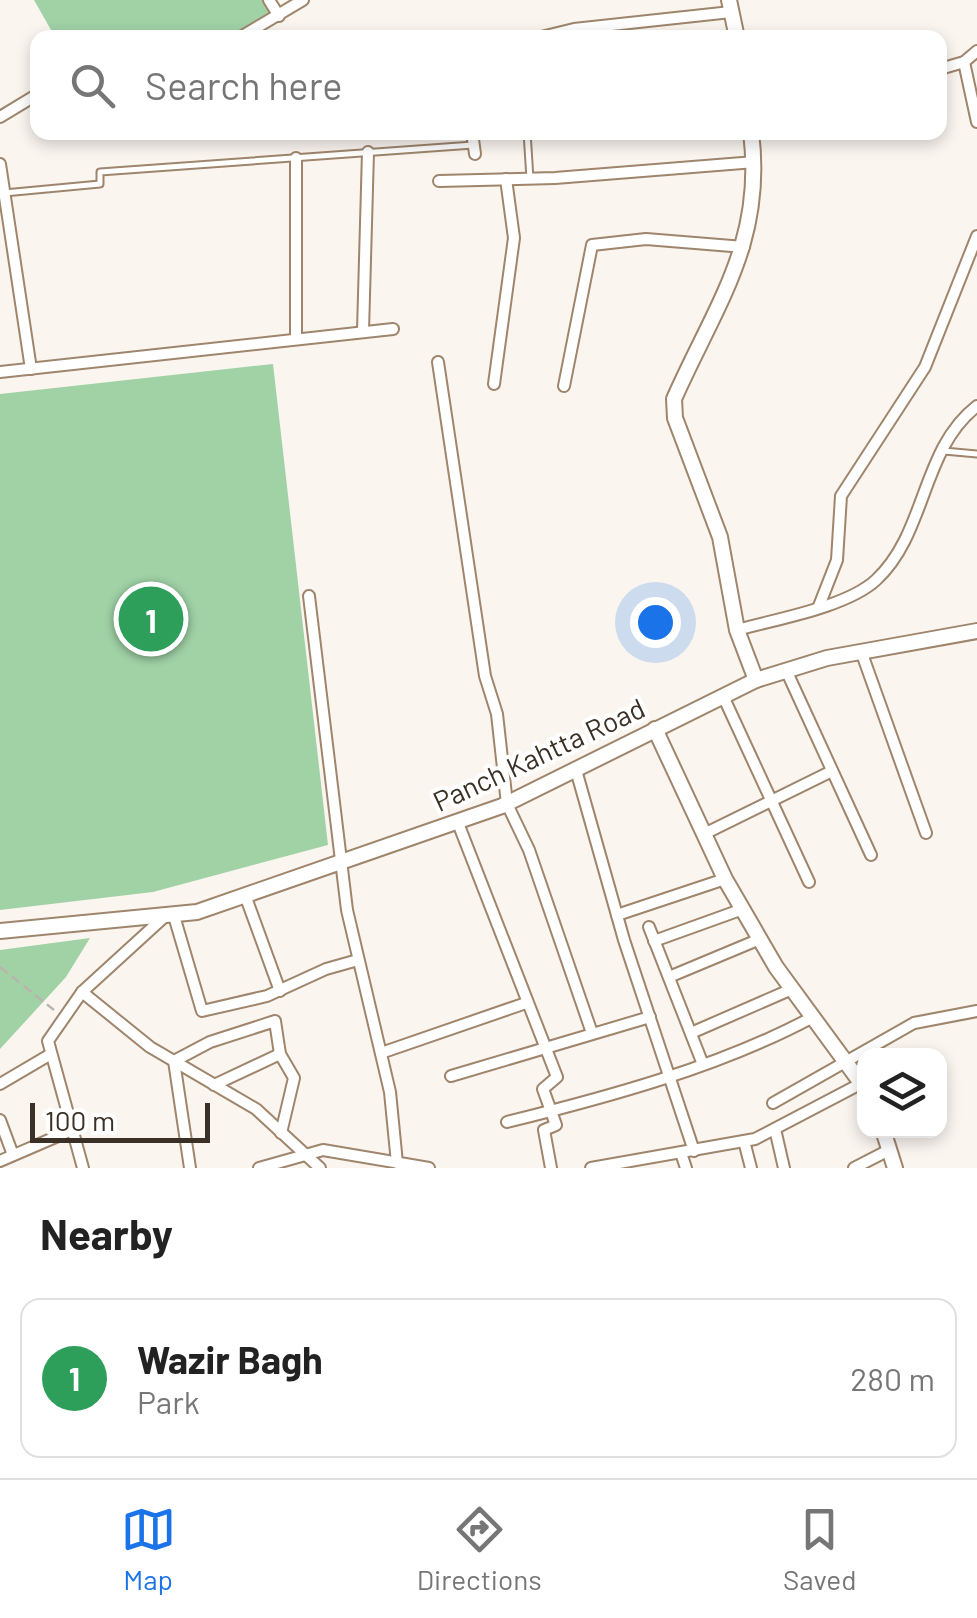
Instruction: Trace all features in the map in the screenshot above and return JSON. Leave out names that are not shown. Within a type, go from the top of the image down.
[{"type":"main road","points":[[752,140],[754,200],[744,247],[674,399],[675,418],[720,537],[738,630],[756,680]]},
{"type":"main road","name":"Panch Kahtta Road","points":[[0,931],[168,917],[245,895],[343,865],[506,804],[756,680],[862,651],[977,632]]},
{"type":"main road","points":[[655,729],[726,879],[760,939],[811,1018],[857,1077]]},
{"type":"main road","points":[[885,1138],[895,1168]]},
{"type":"street","points":[[269,0],[279,16]]},
{"type":"street","points":[[254,30],[303,0]]},
{"type":"street","points":[[591,30],[730,6]]},
{"type":"street","points":[[947,66],[964,62],[977,51]]},
{"type":"street","points":[[964,62],[977,122]]},
{"type":"street","points":[[0,117],[30,99]]},
{"type":"street","points":[[362,331],[368,152]]},
{"type":"street","points":[[296,158],[296,338]]},
{"type":"street","points":[[439,181],[530,179],[755,162]]},
{"type":"street","points":[[0,164],[31,369]]},
{"type":"street","points":[[494,384],[514,238],[506,179]]},
{"type":"street","points":[[819,606],[837,560],[841,496],[924,367],[977,236]]},
{"type":"street","points":[[564,386],[592,245],[646,239],[744,247]]},
{"type":"street","points":[[0,372],[393,329]]},
{"type":"street","points":[[438,362],[485,676],[497,714],[506,804],[530,850],[592,1032]]},
{"type":"street","points":[[738,630],[819,606],[876,580],[901,543],[941,450],[977,406]]},
{"type":"street","points":[[309,596],[343,865],[358,960],[390,1092],[397,1162]]},
{"type":"street","points":[[862,651],[926,833]]},
{"type":"street","points":[[786,670],[871,855]]},
{"type":"street","points":[[723,696],[810,882]]},
{"type":"street","points":[[576,770],[617,915],[694,1150]]},
{"type":"street","points":[[704,834],[832,770]]},
{"type":"street","points":[[458,822],[557,1077],[544,1089],[556,1125],[544,1130],[550,1168]]},
{"type":"street","points":[[617,915],[726,879]]},
{"type":"street","points":[[245,895],[280,991]]},
{"type":"street","points":[[654,941],[743,909]]},
{"type":"street","points":[[82,1168],[48,1041],[82,992],[168,917],[202,1010],[280,991],[326,969],[358,960]]},
{"type":"street","points":[[649,928],[702,1062]]},
{"type":"street","points":[[669,977],[760,939]]},
{"type":"street","points":[[691,1033],[792,990]]},
{"type":"street","points":[[82,992],[150,1048],[256,1110],[320,1168]]},
{"type":"street","points":[[380,1053],[526,1003]]},
{"type":"street","points":[[773,1103],[914,1022],[977,1011]]},
{"type":"street","points":[[451,1076],[650,1016]]},
{"type":"street","points":[[507,1122],[669,1074],[775,1037],[811,1018]]},
{"type":"street","points":[[174,1061],[210,1042],[275,1021],[280,1054],[294,1078],[281,1133]]},
{"type":"street","points":[[0,1084],[51,1054]]},
{"type":"street","points":[[214,1085],[280,1054]]},
{"type":"street","points":[[174,1061],[190,1168]]},
{"type":"street","points":[[591,1168],[626,1166],[744,1141],[857,1088]]},
{"type":"street","points":[[0,1120],[13,1155]]},
{"type":"street","points":[[775,1129],[784,1168]]},
{"type":"street","points":[[0,1161],[72,1130]]},
{"type":"street","points":[[744,1141],[751,1168]]},
{"type":"street","points":[[258,1168],[282,1165],[324,1150],[429,1168]]},
{"type":"street","points":[[854,1168],[889,1150]]},
{"type":"street","points":[[681,1153],[686,1168]]},
{"type":"lane","points":[[528,140],[530,179]]},
{"type":"lane","points":[[4,193],[100,184],[100,172],[474,144]]},
{"type":"lane","points":[[941,450],[977,454]]},
{"type":"path","points":[[0,968],[63,1016]]},
{"type":"green space","points":[[34,0],[270,0],[279,16],[252,30],[51,30]]},
{"type":"green space","points":[[273,364],[328,845],[153,892],[0,910],[0,394]]},
{"type":"green space","points":[[90,938],[66,977],[0,1049],[0,950]]},
{"type":"place","name":"Wazir Bagh","points":[[151,619]]}]
